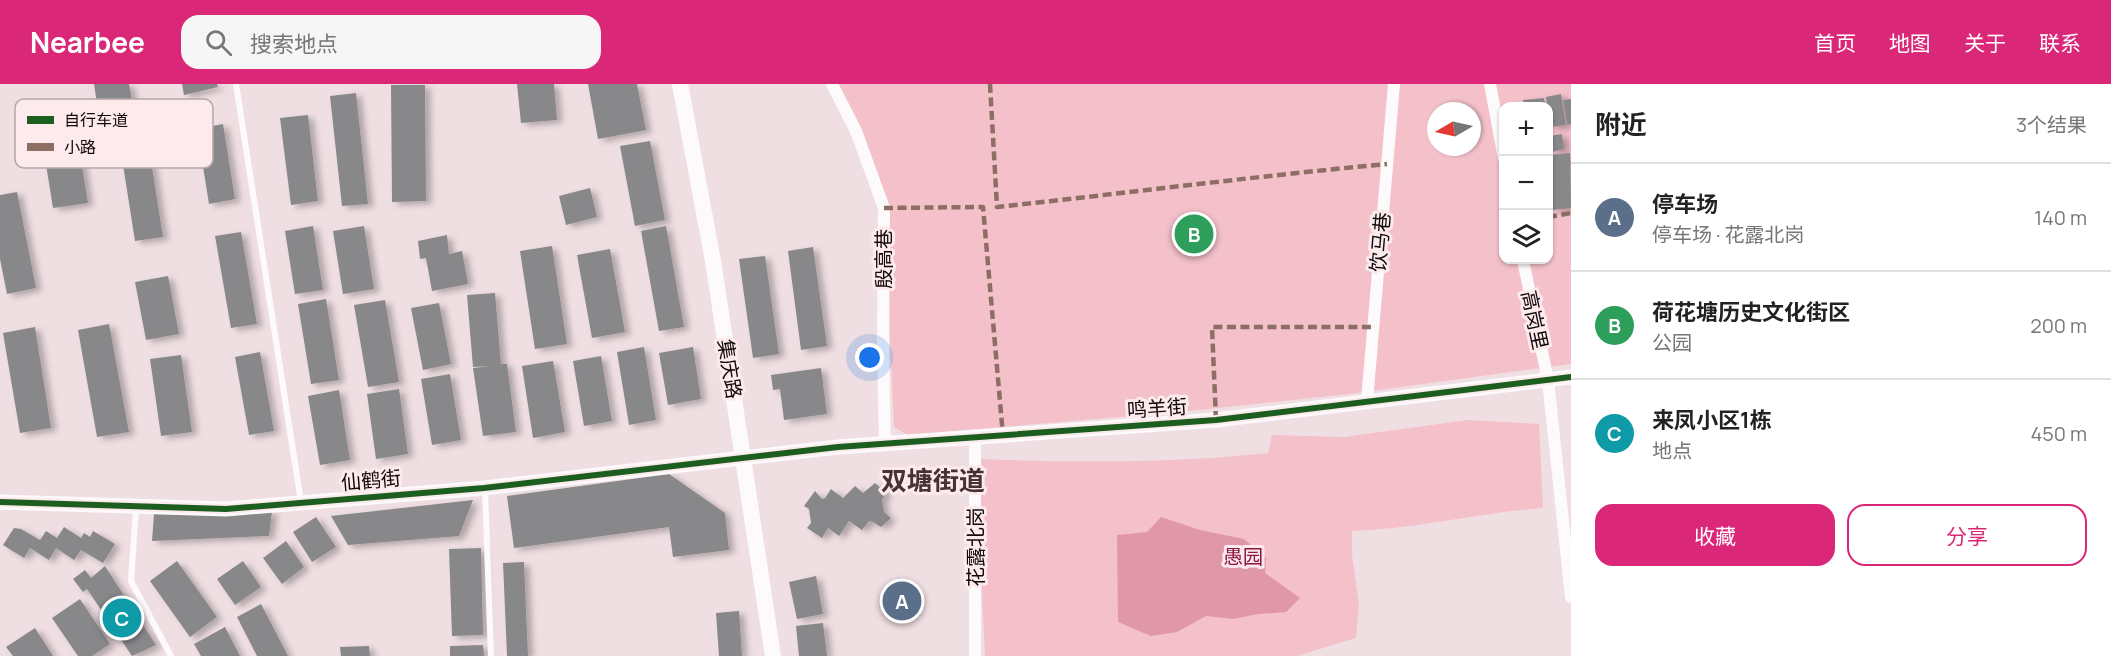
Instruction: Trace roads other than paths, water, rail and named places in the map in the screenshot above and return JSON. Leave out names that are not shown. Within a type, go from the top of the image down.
[{"type":"main road","name":"集庆路","points":[[680,84],[713,261],[773,656]]},
{"type":"street","name":"殷高巷","points":[[832,84],[856,131],[884,208],[882,354],[885,444]]},
{"type":"street","name":"饮马巷","points":[[1367,401],[1394,84]]},
{"type":"street","points":[[1490,84],[1502,156]]},
{"type":"street","name":"高岗里","points":[[1523,264],[1548,380],[1571,597]]},
{"type":"street","name":"鸣羊街","points":[[744,456],[1216,420],[1571,377]]},
{"type":"street","name":"花露北岗","points":[[975,438],[975,656]]},
{"type":"street","name":"仙鹤街","points":[[0,502],[226,509],[484,488],[744,456]]},
{"type":"lane","points":[[236,84],[301,502]]},
{"type":"lane","points":[[484,488],[491,656]]},
{"type":"lane","points":[[136,506],[131,581],[171,656]]},
{"type":"place","name":"荷花塘历史文化街区","points":[[1194,234]]},
{"type":"place","name":"停车场","points":[[902,601]]},
{"type":"place","name":"来凤小区1栋","points":[[122,618]]},
{"type":"district","name":"双塘街道","points":[[933,480]]},
{"type":"park label","name":"愚园","points":[[1243,556]]}]
